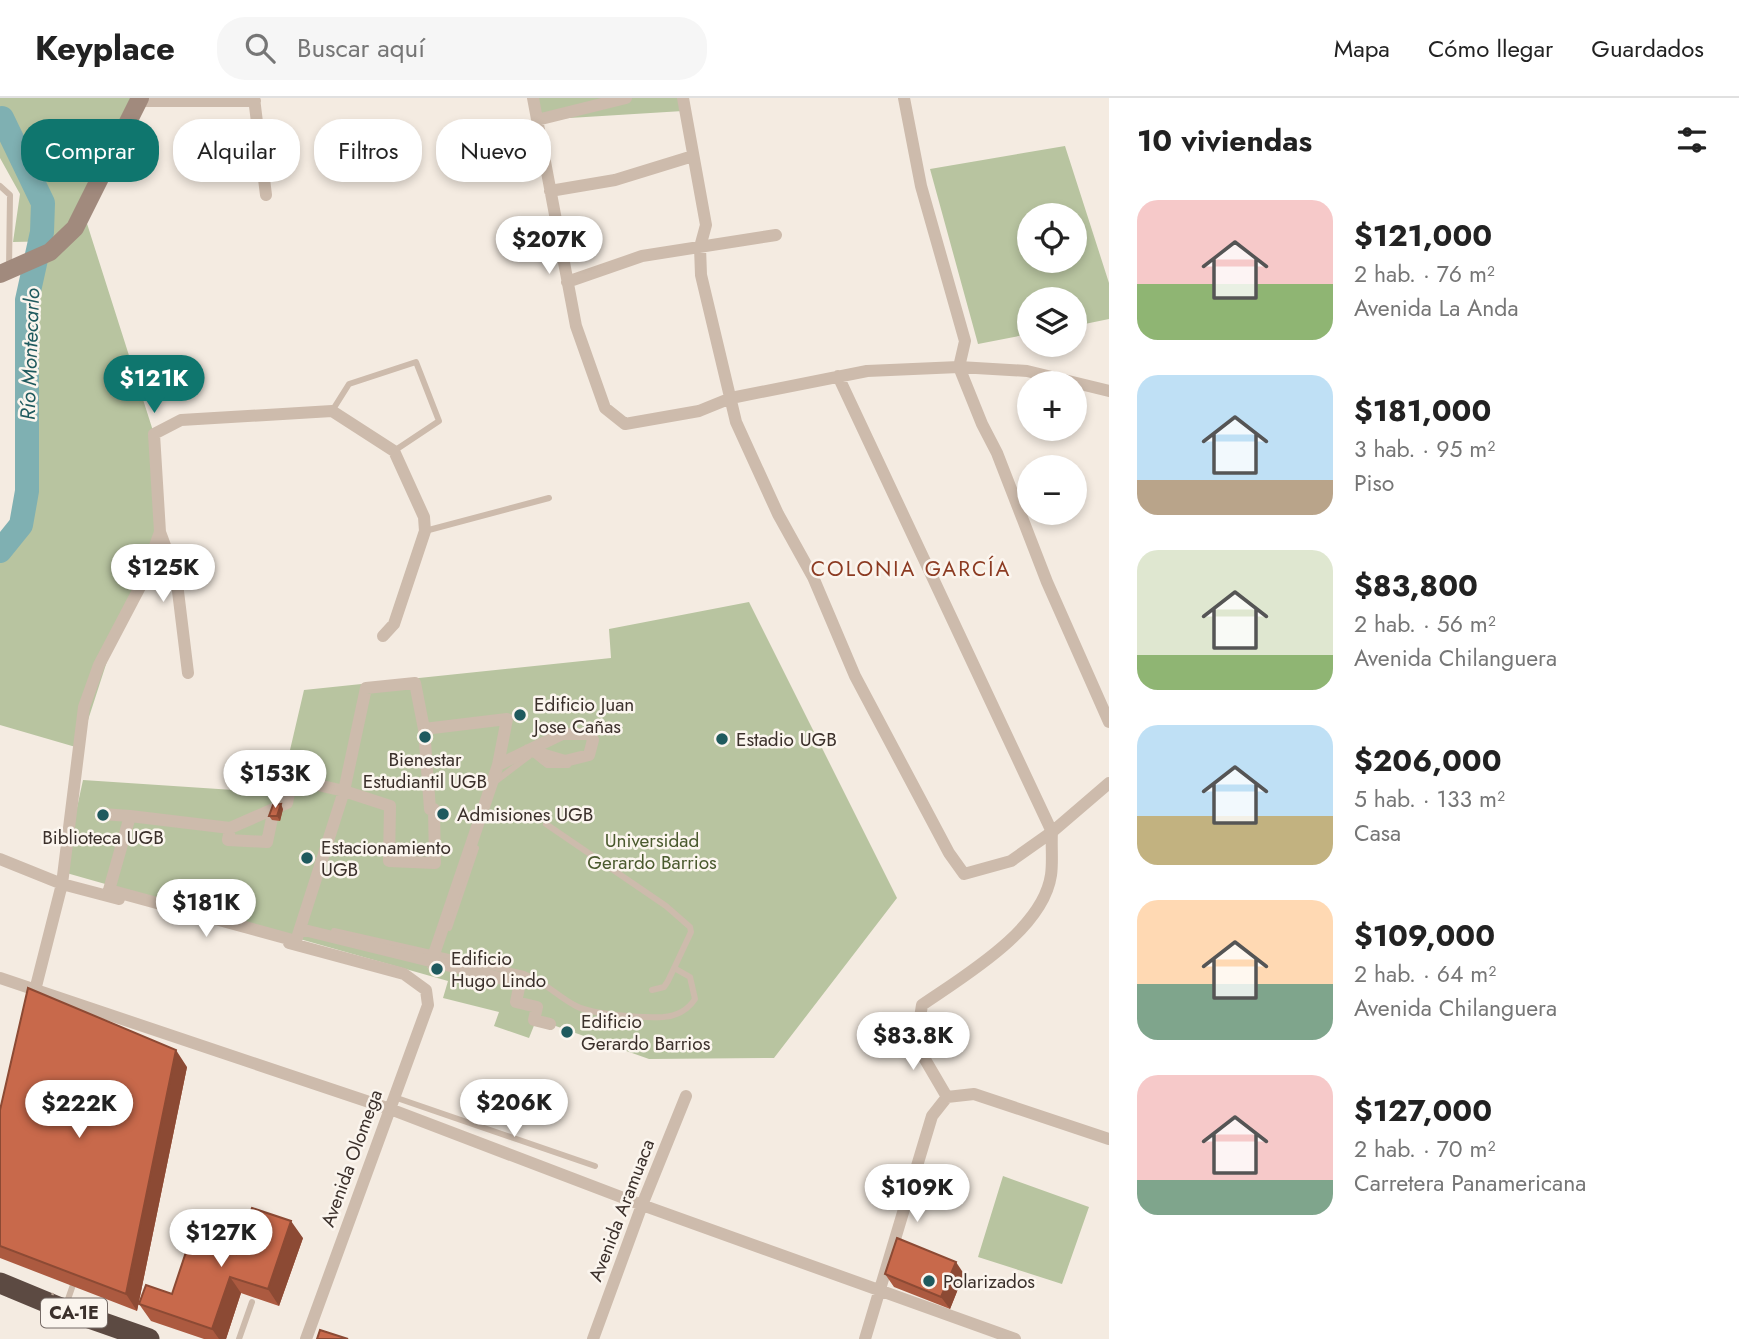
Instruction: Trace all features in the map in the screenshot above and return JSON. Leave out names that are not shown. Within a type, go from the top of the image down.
[{"type":"highway","name":"CA-1E","points":[[0,1283],[59,1301],[149,1339]]},
{"type":"street","points":[[533,98],[537,119]]},
{"type":"street","points":[[541,119],[626,98]]},
{"type":"street","points":[[684,98],[706,225],[700,247],[701,275],[736,422],[778,514],[813,577],[855,676],[949,853],[964,874],[1011,861],[1052,832],[1109,783]]},
{"type":"street","points":[[904,98],[920,186],[965,341],[959,367],[997,453],[1047,582],[1109,722]]},
{"type":"street","points":[[9,271],[50,252],[75,228],[139,99],[254,100],[266,195]]},
{"type":"street","points":[[550,191],[615,180],[694,156]]},
{"type":"street","points":[[548,182],[576,326],[605,408],[625,424],[699,411],[731,398],[867,371],[959,367],[1027,371],[1109,391]]},
{"type":"street","points":[[567,282],[642,256],[776,235]]},
{"type":"street","points":[[838,376],[1052,832],[1051,875],[1044,895],[1028,922],[978,967],[922,1005],[916,1044],[947,1097]]},
{"type":"street","points":[[188,673],[176,575],[160,532],[154,434],[181,420],[332,411],[394,451],[424,517],[425,531],[394,624],[383,636]]},
{"type":"street","points":[[29,1015],[62,884],[84,707],[99,665],[141,585],[160,532]]},
{"type":"street","points":[[102,814],[130,816],[230,828],[287,803],[292,779],[344,791],[390,806],[389,861],[435,863],[434,809],[430,809],[424,729],[415,683],[366,688],[344,791],[296,941],[109,890],[130,816]]},
{"type":"street","points":[[424,729],[507,719],[498,765],[435,958]]},
{"type":"street","points":[[498,765],[532,752],[562,734],[591,737],[589,755],[565,761],[532,752]]},
{"type":"street","points":[[230,828],[228,840],[267,842],[274,809]]},
{"type":"street","points":[[0,859],[62,884],[307,948]]},
{"type":"street","points":[[303,924],[520,983],[516,1002],[537,1007],[534,1020],[550,1024]]},
{"type":"street","name":"Avenida Olomega","points":[[306,1339],[428,1005],[426,990],[404,974],[307,948]]},
{"type":"street","points":[[0,978],[392,1103],[642,1205],[1015,1339]]},
{"type":"street","points":[[865,1339],[932,1115],[947,1097],[974,1094],[1109,1139]]},
{"type":"street","name":"Avenida Aramuaca","points":[[593,1339],[642,1205],[686,1096]]},
{"type":"lane","points":[[0,186],[10,195],[9,271]]},
{"type":"lane","points":[[332,411],[349,384],[416,362],[439,421],[394,451]]},
{"type":"lane","points":[[425,531],[549,498]]},
{"type":"lane","points":[[176,575],[200,570]]},
{"type":"lane","points":[[532,752],[498,778],[492,789],[472,862],[435,958],[524,974],[543,981],[578,1007],[599,1012],[664,1017],[688,1009],[695,999],[690,977],[674,968]]},
{"type":"lane","points":[[546,824],[687,923],[691,932],[674,968],[664,987],[652,990]]},
{"type":"lane","points":[[303,924],[307,948]]},
{"type":"lane","points":[[392,1103],[595,1166]]},
{"type":"lane","points":[[59,1301],[79,1268]]},
{"type":"lane","points":[[239,1339],[251,1302]]},
{"type":"path","points":[[43,1321],[59,1301]]},
{"type":"green space","points":[[0,98],[135,98],[125,119],[21,119],[21,182],[96,182],[83,211],[154,434],[155,548],[119,624],[79,748],[0,725],[0,551],[21,524],[27,300],[58,241],[13,242],[20,194],[0,158]]},
{"type":"green space","points":[[532,98],[682,98],[683,111],[537,119]]},
{"type":"green space","points":[[1065,146],[1083,203],[1017,203],[1017,273],[1087,273],[1087,214],[1109,283],[1109,319],[1087,324],[1087,287],[1017,287],[1017,336],[978,344],[930,169]]},
{"type":"green space","name":"Universidad Gerardo Barrios","points":[[749,602],[897,898],[774,1058],[649,1059],[550,1024],[535,1023],[529,1038],[494,1026],[499,1012],[443,998],[448,981],[63,872],[83,780],[280,793],[304,690],[611,658],[609,629]]},
{"type":"green space","points":[[1003,1176],[1089,1207],[1062,1284],[978,1257]]},
{"type":"building","points":[[281,804],[277,816],[269,816],[273,805]]},
{"type":"building","points":[[28,988],[176,1050],[126,1294],[0,1246],[0,1110]]},
{"type":"building","points":[[252,1208],[291,1221],[268,1289],[230,1277],[212,1329],[139,1304],[146,1285],[172,1294],[195,1225],[213,1231],[210,1240],[215,1233],[235,1239],[231,1253],[236,1254]]},
{"type":"building","name":"Polarizados","points":[[897,1238],[956,1262],[941,1297],[885,1274]]},
{"type":"building","points":[[320,1330],[348,1339],[317,1339]]},
{"type":"waterway","name":"Río Montecarlo","points":[[0,551],[21,525],[27,491],[27,300],[42,232],[43,203],[2,118]]},
{"type":"place","name":"Edificio Juan Jose Cañas","points":[[520,715]]},
{"type":"place","name":"Bienestar Estudiantil UGB","points":[[425,737]]},
{"type":"place","name":"Estadio UGB","points":[[722,739]]},
{"type":"place","name":"Admisiones UGB","points":[[443,814]]},
{"type":"place","name":"Biblioteca UGB","points":[[103,815]]},
{"type":"place","name":"Estacionamiento UGB","points":[[307,858]]},
{"type":"place","name":"Edificio Hugo Lindo","points":[[437,969]]},
{"type":"place","name":"Edificio Gerardo Barrios","points":[[567,1032]]},
{"type":"place","name":"Polarizados","points":[[929,1281]]},
{"type":"district","name":"COLONIA GARCÍA","points":[[911,569]]}]
